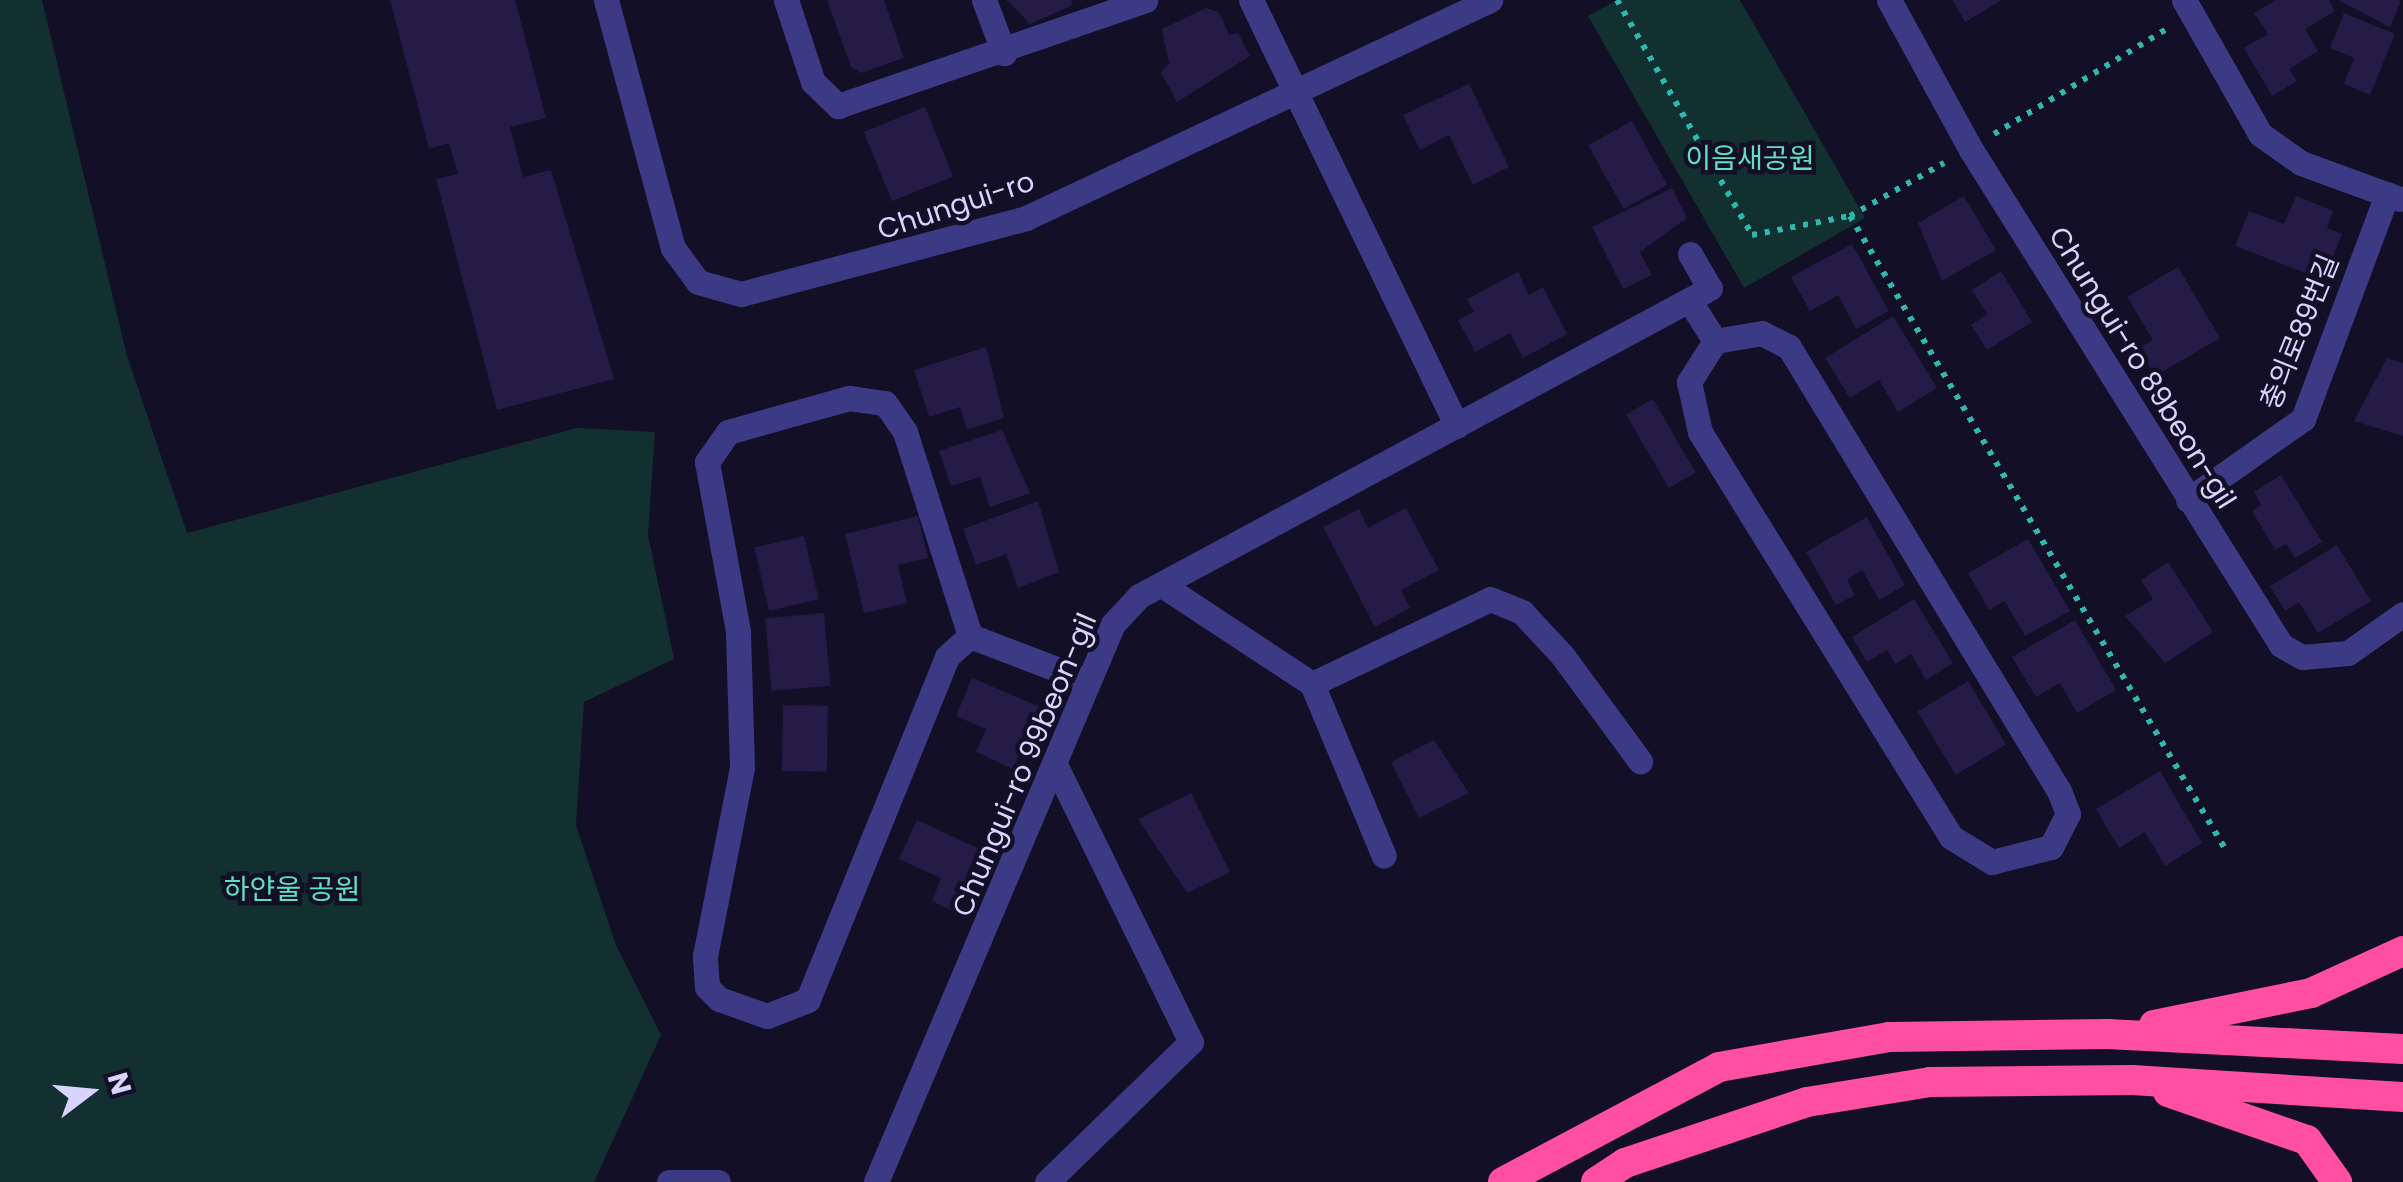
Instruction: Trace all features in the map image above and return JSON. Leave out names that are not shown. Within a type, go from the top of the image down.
[{"type":"highway","points":[[2107,1034],[2311,993],[2403,951]]},
{"type":"highway","points":[[1502,1182],[1719,1068],[1889,1037],[2107,1034],[2403,1049]]},
{"type":"highway","points":[[2132,1080],[2307,1140],[2337,1182]]},
{"type":"highway","points":[[1596,1182],[1625,1163],[1808,1102],[1930,1082],[2132,1080],[2403,1097]]},
{"type":"street","name":"Chungui-ro","points":[[606,0],[672,248],[698,282],[741,294],[1026,218],[1296,98],[1490,0]]},
{"type":"street","points":[[786,0],[813,82],[838,106],[1004,53],[1145,0]]},
{"type":"street","points":[[984,0],[1004,53]]},
{"type":"street","points":[[1251,0],[1457,426]]},
{"type":"street","name":"Chungui-ro 89beon-gil","points":[[1889,0],[1970,148],[2281,646],[2302,658],[2348,653],[2403,614]]},
{"type":"street","points":[[2197,4],[2260,134],[2301,162],[2395,198]]},
{"type":"street","name":"충의로89번길","points":[[2188,500],[2303,420],[2395,198]]},
{"type":"street","points":[[1690,254],[1710,288],[1689,300],[1714,340]]},
{"type":"street","name":"Chungui-ro 99beon-gil","points":[[876,1182],[1113,624],[1162,584],[1689,300]]},
{"type":"street","points":[[1762,333],[1789,347],[2059,791],[2068,814],[2052,847],[1992,862],[1952,837],[1700,432],[1689,382],[1714,340],[1762,333]]},
{"type":"street","points":[[849,398],[885,403],[905,432],[970,636],[948,657],[808,1000],[767,1016],[719,999],[707,987],[704,956],[742,768],[738,632],[706,462],[714,446],[745,426],[849,398]]},
{"type":"street","points":[[1162,584],[1312,684],[1384,856]]},
{"type":"street","points":[[1312,684],[1490,599],[1522,612],[1562,655],[1640,762]]},
{"type":"street","points":[[970,636],[1088,681]]},
{"type":"street","points":[[1047,1182],[1191,1042],[1054,764]]},
{"type":"street","points":[[669,1182],[718,1182]]},
{"type":"path","points":[[1617,0],[1752,235],[1850,216],[1970,148],[2197,4]]},
{"type":"path","points":[[1850,216],[2224,847]]},
{"type":"green space","name":"하얀울 공원","points":[[0,0],[42,0],[127,356],[187,533],[577,428],[655,432],[648,535],[674,659],[584,702],[576,825],[616,945],[661,1035],[594,1182],[0,1182]]},
{"type":"green space","name":"이음새공원","points":[[1617,0],[1740,0],[1865,218],[1744,288],[1588,16]]},
{"type":"building","points":[[390,0],[515,0],[546,118],[510,127],[523,177],[551,170],[614,379],[497,410],[436,179],[458,174],[449,143],[429,149]]},
{"type":"building","points":[[827,0],[884,0],[904,58],[861,73],[851,67]]},
{"type":"building","points":[[1007,0],[1071,0],[1073,5],[1030,24]]},
{"type":"building","points":[[1953,0],[2002,0],[1965,22]]},
{"type":"building","points":[[2276,0],[2329,0],[2335,11],[2305,29],[2318,51],[2289,69],[2297,81],[2272,96],[2244,48],[2268,34],[2254,13]]},
{"type":"building","points":[[2338,0],[2397,0],[2401,1],[2390,27]]},
{"type":"building","points":[[1206,8],[1219,12],[1229,35],[1238,33],[1250,56],[1177,102],[1161,72],[1169,64],[1162,29]]},
{"type":"building","points":[[2344,13],[2395,34],[2370,95],[2344,84],[2354,58],[2330,48]]},
{"type":"building","points":[[1469,84],[1509,167],[1473,185],[1449,135],[1420,150],[1403,115]]},
{"type":"building","points":[[925,107],[953,177],[892,201],[864,132]]},
{"type":"building","points":[[1632,121],[1667,185],[1624,209],[1588,145]]},
{"type":"building","points":[[1672,188],[1687,218],[1640,252],[1652,275],[1623,289],[1592,227]]},
{"type":"building","points":[[1964,196],[1996,250],[1942,281],[1918,223]]},
{"type":"building","points":[[2296,196],[2333,211],[2327,228],[2342,234],[2324,280],[2235,246],[2249,211],[2284,224]]},
{"type":"building","points":[[1852,244],[1889,311],[1856,329],[1838,295],[1810,311],[1791,277]]},
{"type":"building","points":[[2178,267],[2220,338],[2155,376],[2139,348],[2153,340],[2127,297]]},
{"type":"building","points":[[2001,271],[2032,322],[1987,350],[1971,325],[1987,314],[1972,290]]},
{"type":"building","points":[[1518,272],[1529,295],[1543,287],[1567,334],[1523,358],[1510,333],[1475,352],[1458,320],[1474,312],[1467,299]]},
{"type":"building","points":[[1893,316],[1937,388],[1898,412],[1879,380],[1850,398],[1825,358]]},
{"type":"building","points":[[986,347],[1004,418],[967,430],[960,407],[929,417],[914,370]]},
{"type":"building","points":[[2387,358],[2403,363],[2403,436],[2354,421]]},
{"type":"building","points":[[1653,399],[1696,473],[1669,488],[1626,414]]},
{"type":"building","points":[[1002,430],[1030,493],[990,507],[980,477],[951,486],[939,451]]},
{"type":"building","points":[[2281,475],[2322,542],[2295,558],[2286,544],[2275,550],[2252,511],[2261,505],[2254,492]]},
{"type":"building","points":[[1038,501],[1059,572],[1018,588],[1006,554],[976,565],[963,529]]},
{"type":"building","points":[[1406,508],[1439,570],[1401,590],[1410,608],[1375,627],[1323,527],[1359,509],[1368,528]]},
{"type":"building","points":[[918,516],[928,558],[898,565],[907,603],[864,613],[845,534]]},
{"type":"building","points":[[1867,517],[1905,585],[1879,600],[1862,570],[1847,579],[1855,595],[1836,605],[1806,552]]},
{"type":"building","points":[[804,536],[819,599],[769,611],[754,547]]},
{"type":"building","points":[[2028,539],[2070,611],[2025,636],[2005,601],[1989,610],[1968,573]]},
{"type":"building","points":[[2337,545],[2371,601],[2318,633],[2299,602],[2285,611],[2270,586]]},
{"type":"building","points":[[2168,562],[2213,632],[2165,663],[2125,616],[2153,599],[2141,580]]},
{"type":"building","points":[[1914,599],[1953,663],[1926,680],[1911,654],[1895,664],[1887,650],[1867,662],[1852,637]]},
{"type":"building","points":[[824,613],[830,686],[772,691],[765,618]]},
{"type":"building","points":[[2075,620],[2116,690],[2077,713],[2060,683],[2036,697],[2012,657]]},
{"type":"building","points":[[972,678],[1040,707],[1013,769],[976,752],[986,729],[956,716]]},
{"type":"building","points":[[1968,681],[2006,744],[1956,775],[1917,711]]},
{"type":"building","points":[[783,705],[828,706],[827,772],[782,771]]},
{"type":"building","points":[[1434,740],[1469,793],[1419,818],[1391,762]]},
{"type":"building","points":[[2160,771],[2202,843],[2165,866],[2145,832],[2119,848],[2096,809]]},
{"type":"building","points":[[1191,793],[1230,872],[1187,893],[1138,819]]},
{"type":"building","points":[[917,820],[986,852],[973,897],[966,893],[957,913],[932,901],[941,878],[899,859]]}]
